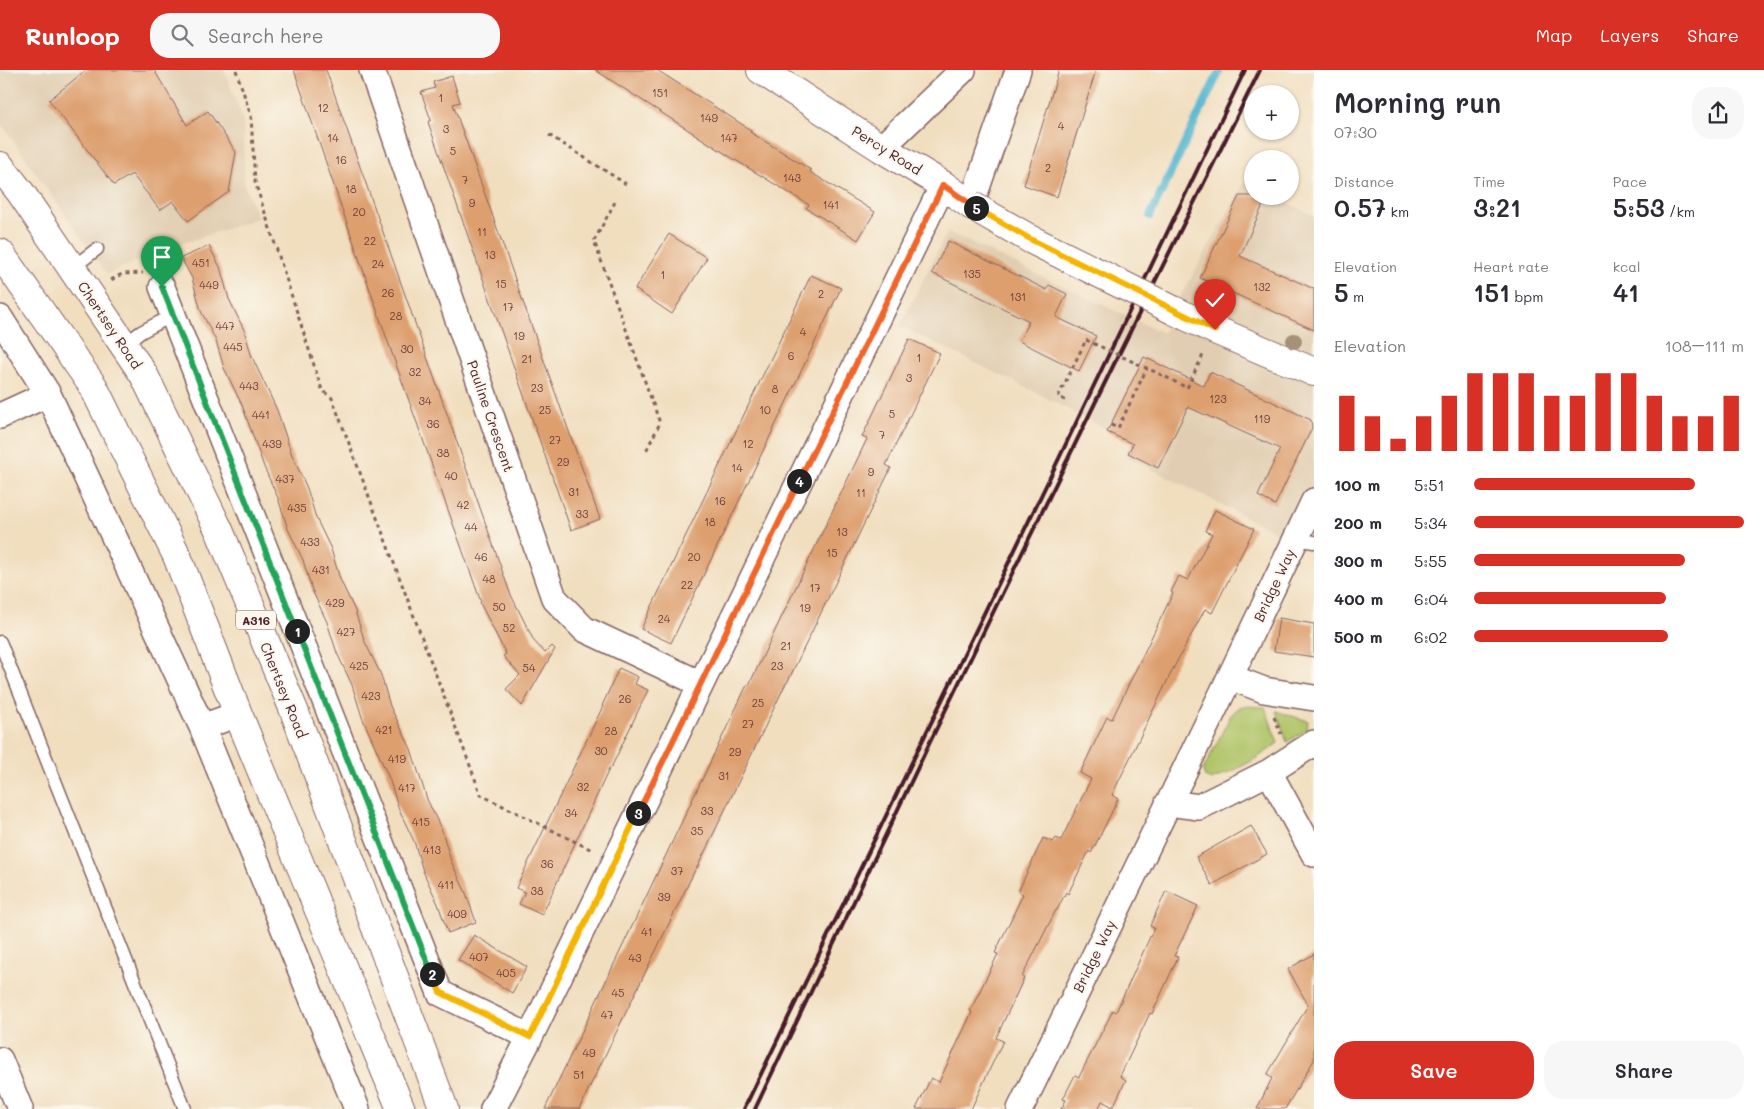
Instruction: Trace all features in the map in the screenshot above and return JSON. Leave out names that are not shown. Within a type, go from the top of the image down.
[{"type":"main road","name":"Percy Road","points":[[762,70],[881,148],[943,185],[971,205],[1032,240],[1215,330],[1314,372]]},
{"type":"main road","name":"Chertsey Road","points":[[0,166],[144,375],[219,530],[292,708],[444,1109]]},
{"type":"main road","points":[[0,253],[93,386],[177,556],[238,714],[401,1109]]},
{"type":"street","name":"Pauline Crescent","points":[[372,70],[554,598],[584,629],[701,684]]},
{"type":"street","points":[[881,148],[962,70]]},
{"type":"street","points":[[971,205],[1018,70]]},
{"type":"street","points":[[493,1109],[530,1037],[943,185]]},
{"type":"street","points":[[162,287],[440,992],[530,1037]]},
{"type":"street","points":[[0,318],[48,394],[202,727],[357,1109]]},
{"type":"street","points":[[0,416],[48,394]]},
{"type":"street","name":"Bridge Way","points":[[1020,1109],[1230,677],[1305,541],[1314,501]]},
{"type":"street","points":[[1230,677],[1264,690],[1314,698]]},
{"type":"street","points":[[202,727],[238,714]]},
{"type":"street","points":[[1168,803],[1199,807],[1269,772],[1314,743]]},
{"type":"street","points":[[1269,772],[1314,854]]},
{"type":"street","points":[[0,1060],[20,1109]]},
{"type":"lane","points":[[72,268],[97,249]]},
{"type":"lane","points":[[124,345],[141,332],[173,315]]},
{"type":"lane","points":[[0,642],[185,1109]]},
{"type":"path","points":[[236,70],[251,116],[255,182],[322,390],[332,398],[481,795],[615,861]]},
{"type":"path","points":[[550,135],[626,184]]},
{"type":"path","points":[[616,202],[594,241],[660,423],[645,453]]},
{"type":"path","points":[[108,281],[122,274],[138,272],[154,276],[162,287]]},
{"type":"path","points":[[1065,400],[1058,397],[1086,340],[1187,388],[1192,380]]},
{"type":"path","points":[[1111,425],[1118,428],[1147,368]]},
{"type":"path","points":[[1264,690],[1290,758]]},
{"type":"shaded area","points":[[0,70],[224,70],[243,120],[244,184],[258,218],[163,250],[107,274],[0,122]]},
{"type":"shaded area","points":[[1244,184],[1244,205],[1293,205],[1314,216],[1314,551],[1125,456],[1131,442],[1031,390],[900,326],[947,232],[1163,333],[1173,310]]},
{"type":"green space","points":[[1243,706],[1265,707],[1278,743],[1246,764],[1211,780],[1205,777],[1203,770],[1231,715]]},
{"type":"green space","points":[[1276,711],[1308,721],[1307,730],[1287,742]]},
{"type":"building","points":[[86,70],[154,70],[187,125],[208,111],[236,152],[229,192],[188,221],[173,201],[160,210],[132,174],[114,185],[49,100]]},
{"type":"building","points":[[294,70],[326,70],[510,593],[534,641],[545,653],[552,646],[555,649],[522,706],[506,689],[520,675],[503,656],[506,654],[480,603]]},
{"type":"building","points":[[595,70],[657,70],[811,170],[810,172],[875,212],[858,240],[806,208],[809,205]]},
{"type":"building","points":[[1059,70],[1096,70],[1057,197],[1024,185]]},
{"type":"building","points":[[452,76],[460,102],[453,104],[600,519],[571,530],[428,122],[431,120],[421,92],[435,88],[433,82]]},
{"type":"building","points":[[1239,196],[1244,196],[1244,205],[1263,205],[1240,256],[1314,289],[1314,330],[1200,278]]},
{"type":"building","points":[[669,234],[707,258],[672,314],[635,289]]},
{"type":"building","points":[[948,241],[1047,290],[1049,285],[1067,294],[1056,317],[1096,336],[1079,371],[1019,341],[1029,321],[932,273]]},
{"type":"building","points":[[209,246],[220,267],[229,299],[244,330],[252,357],[277,410],[292,455],[307,488],[316,518],[331,549],[340,579],[355,611],[365,642],[381,675],[390,706],[411,749],[427,799],[442,831],[451,861],[466,893],[476,922],[448,933],[438,904],[423,871],[414,841],[399,810],[389,778],[362,717],[352,685],[312,590],[303,560],[288,529],[242,405],[224,368],[216,341],[201,311],[192,278],[181,258]]},
{"type":"building","points":[[811,275],[841,288],[671,643],[641,629]]},
{"type":"building","points":[[909,339],[940,353],[886,465],[891,468],[579,1109],[545,1109],[747,685],[749,685],[867,439],[862,437]]},
{"type":"building","points":[[1144,357],[1204,386],[1210,372],[1311,420],[1312,428],[1275,505],[1258,496],[1280,449],[1188,407],[1158,468],[1128,453],[1133,444],[1107,432]]},
{"type":"building","points":[[1215,510],[1254,529],[1212,613],[1205,609],[1173,669],[1112,795],[1118,799],[1105,826],[1091,853],[1089,851],[1068,894],[1066,892],[1056,910],[1022,977],[1024,978],[996,1038],[1003,1041],[971,1109],[916,1109],[931,1078],[939,1082],[972,1012],[970,1011],[998,954],[995,953],[1023,894],[1018,892],[1043,838],[1053,842],[1056,838],[1061,840],[1091,779],[1080,773],[1107,717],[1112,719],[1173,593],[1171,592],[1179,576],[1188,580],[1212,534],[1205,531]]},
{"type":"building","points":[[1279,618],[1314,624],[1314,657],[1274,651]]},
{"type":"building","points":[[619,668],[638,677],[635,684],[648,690],[610,767],[542,915],[519,904],[525,892],[516,888],[603,706]]},
{"type":"building","points":[[1251,826],[1267,854],[1212,885],[1196,857]]},
{"type":"building","points":[[1166,891],[1198,906],[1174,956],[1178,957],[1152,1014],[1150,1013],[1120,1076],[1126,1080],[1113,1107],[1102,1101],[1098,1109],[1061,1109],[1066,1100],[1063,1099],[1075,1075],[1079,1077],[1113,1010],[1116,1012],[1154,928],[1150,926]]},
{"type":"building","points":[[474,935],[527,967],[512,993],[458,960]]},
{"type":"building","points":[[1314,954],[1314,1060],[1285,1109],[1257,1109],[1272,1078],[1267,1075],[1308,1005],[1288,969]]},
{"type":"waterway","points":[[1150,216],[1220,70]]},
{"type":"railway","points":[[744,1109],[1245,70]]},
{"type":"railway","points":[[755,1109],[930,742],[1260,70]]},
{"type":"route","points":[[162,287],[440,992],[530,1037],[943,185],[971,205],[1032,240],[1215,330]]}]
